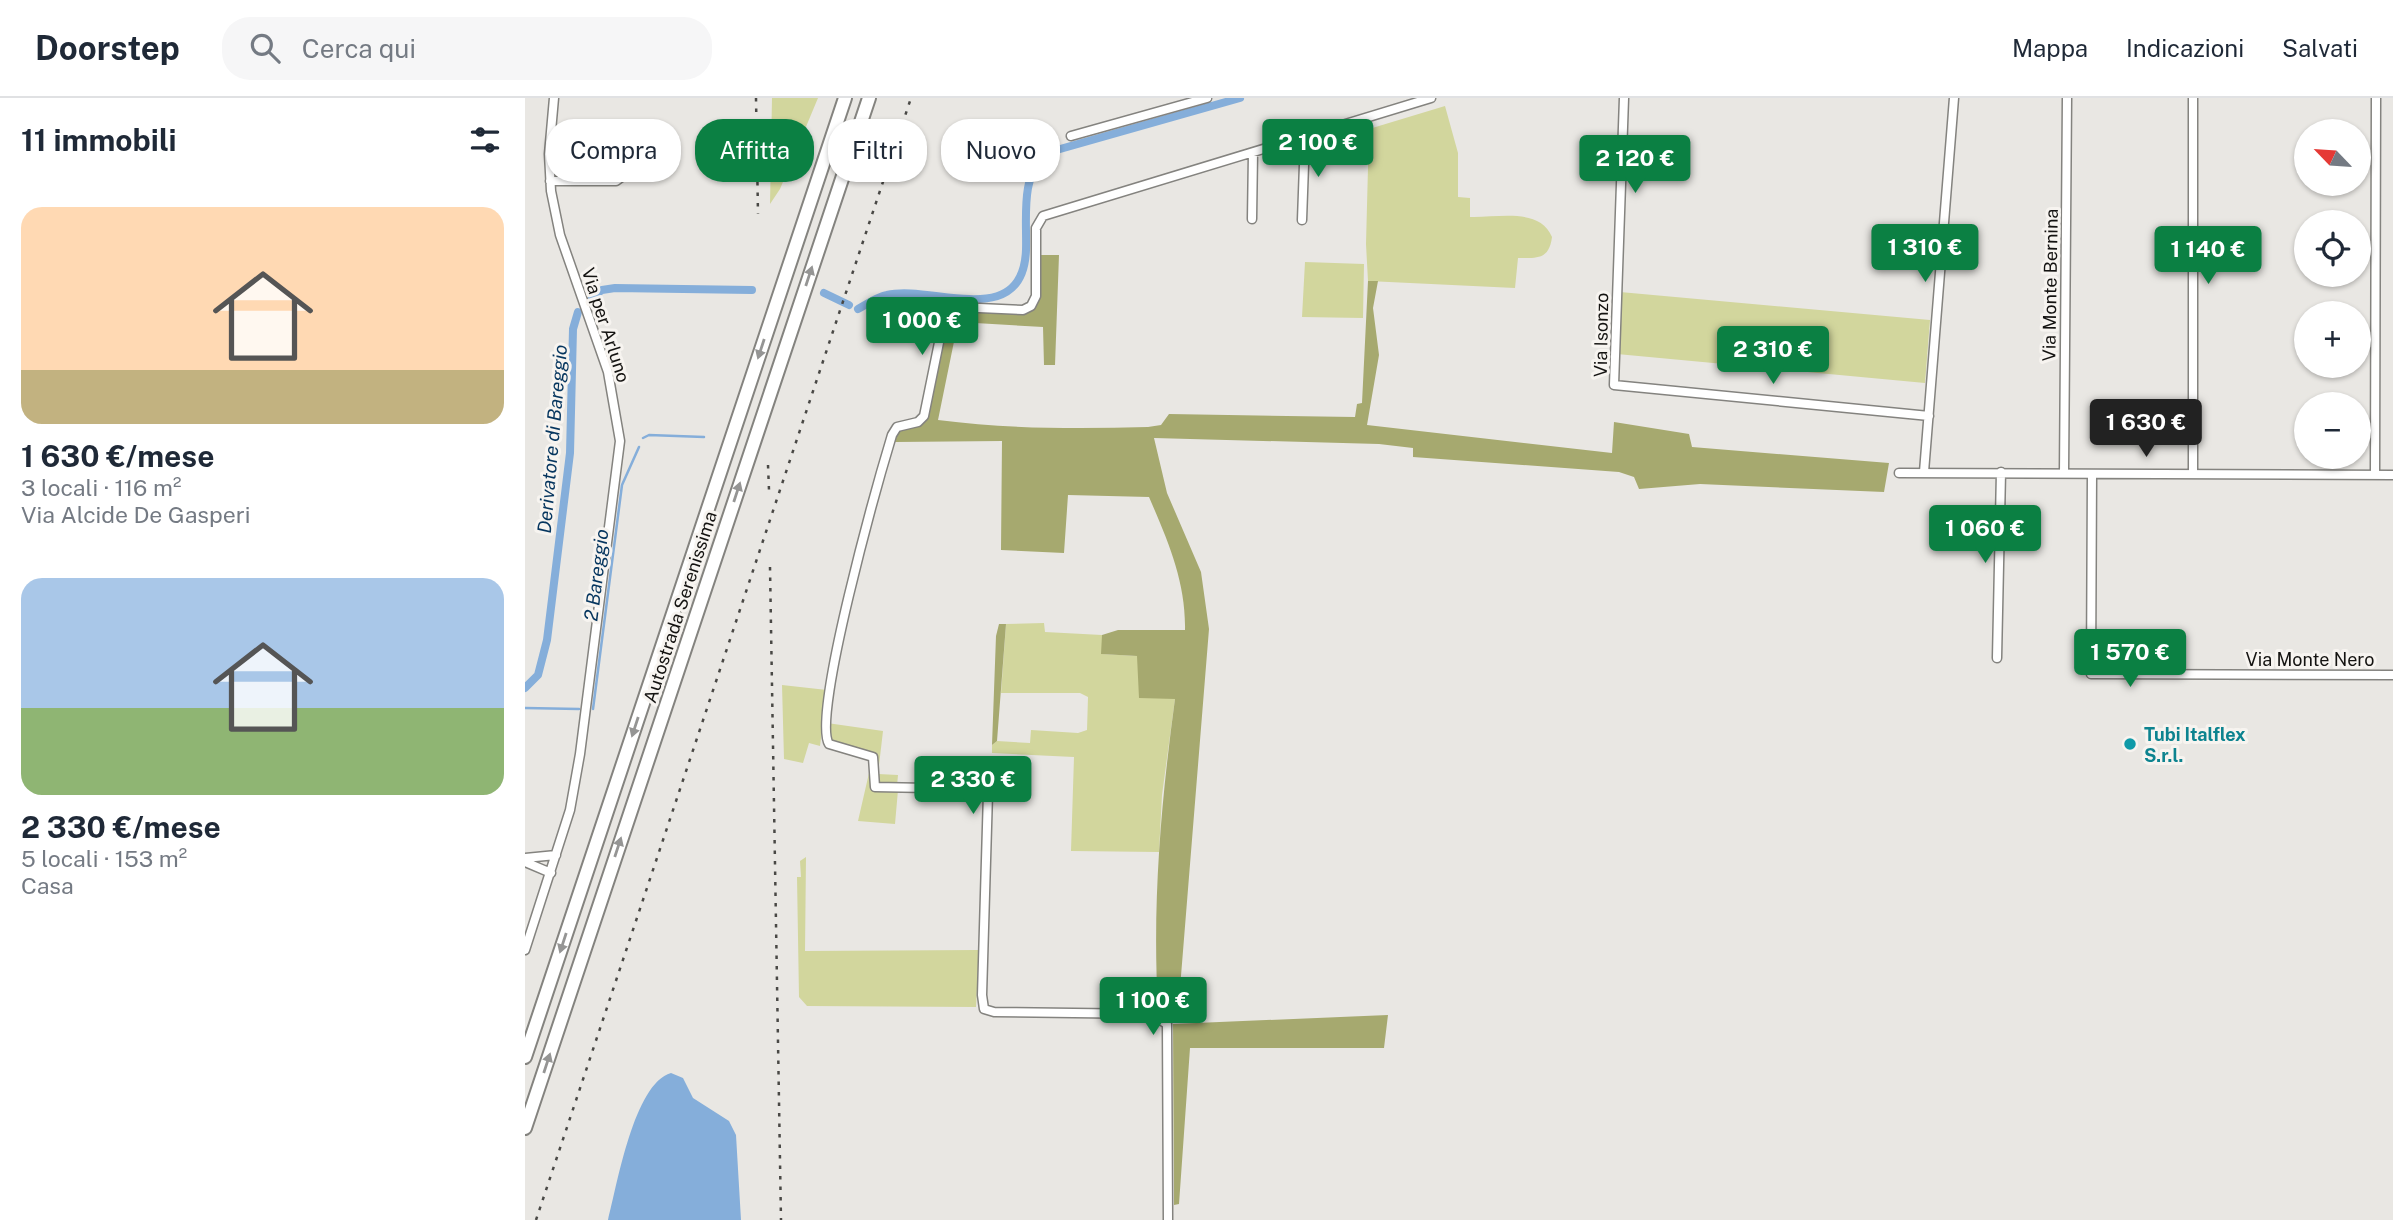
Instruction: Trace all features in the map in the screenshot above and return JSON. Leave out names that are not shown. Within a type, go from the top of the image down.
[{"type":"highway","name":"Autostrada Serenissima","points":[[525,1058],[845,98]]},
{"type":"highway","name":"Autostrada Serenissima","points":[[525,1128],[869,98]]},
{"type":"street","name":"Via per Arluno","points":[[553,119],[554,98]]},
{"type":"street","points":[[1071,136],[1207,98]]},
{"type":"street","points":[[1168,1220],[1167,1024],[1162,1018],[1151,1014],[994,1012],[984,1009],[982,995],[988,793],[983,789],[875,787],[873,757],[832,746],[827,742],[824,731],[837,649],[889,444],[897,427],[918,422],[924,416],[945,313],[957,307],[1023,310],[1031,306],[1036,296],[1036,228],[1043,216],[1431,98]]},
{"type":"street","name":"Via Isonzo","points":[[1624,98],[1614,385],[1929,416]]},
{"type":"street","points":[[1924,472],[1954,98]]},
{"type":"street","name":"Via Monte Bernina","points":[[2064,473],[2067,98]]},
{"type":"street","points":[[2193,98],[2193,474]]},
{"type":"street","points":[[2375,474],[2377,98]]},
{"type":"street","points":[[1302,220],[1305,137]]},
{"type":"street","points":[[1252,219],[1253,153]]},
{"type":"street","name":"Via per Arluno","points":[[525,950],[570,810],[580,754],[620,441],[608,372],[560,235],[550,182]]},
{"type":"street","points":[[1997,658],[2001,472]]},
{"type":"street","points":[[1899,473],[2393,475]]},
{"type":"street","name":"Via Monte Nero","points":[[2092,474],[2091,674],[2393,675]]},
{"type":"street","points":[[525,860],[557,854]]},
{"type":"street","points":[[525,860],[551,873]]},
{"type":"green space","points":[[772,98],[818,98],[809,119],[772,119]]},
{"type":"green space","points":[[1445,106],[1458,153],[1458,197],[1470,198],[1470,217],[1528,218],[1538,221],[1552,237],[1545,254],[1518,258],[1515,288],[1368,281],[1366,244],[1369,129]]},
{"type":"green space","points":[[770,182],[783,182],[780,189],[770,204]]},
{"type":"green space","points":[[1040,255],[1059,255],[1055,365],[1044,365],[1043,327],[958,322],[938,420],[1016,427],[1095,428],[1161,425],[1169,414],[1355,417],[1357,404],[1362,403],[1368,281],[1378,281],[1373,308],[1379,355],[1367,425],[1612,453],[1614,422],[1689,434],[1692,447],[1889,463],[1884,492],[1700,484],[1639,489],[1634,477],[1619,472],[1413,457],[1413,448],[1379,444],[1154,438],[1167,493],[1201,572],[1209,629],[1178,1013],[1169,1014],[1158,1008],[1156,930],[1162,815],[1175,699],[1139,698],[1137,656],[1101,654],[1102,635],[1118,630],[1185,630],[1179,578],[1149,497],[1068,495],[1064,553],[1001,550],[1002,441],[895,442],[898,430],[922,422],[946,317],[952,309],[1030,310]]},
{"type":"green space","points":[[1305,262],[1364,264],[1363,318],[1302,317]]},
{"type":"green space","points":[[1620,292],[1930,320],[1925,383],[1617,354]]},
{"type":"green space","points":[[1044,623],[1045,632],[1102,635],[1102,654],[1137,656],[1175,699],[1162,795],[1159,852],[1071,851],[1074,757],[992,753],[992,745],[997,741],[1030,743],[1031,730],[1078,733],[1087,730],[1088,697],[1080,693],[1001,693],[1006,624]]},
{"type":"green space","points":[[999,624],[1006,624],[997,741],[992,745],[996,636]]},
{"type":"green space","points":[[782,685],[827,690],[820,746],[809,743],[803,763],[784,759]]},
{"type":"green space","points":[[827,723],[883,731],[878,774],[898,775],[897,786],[875,782],[878,755],[832,745]]},
{"type":"green space","points":[[872,760],[870,790],[898,790],[895,824],[858,821]]},
{"type":"green space","points":[[806,857],[805,951],[979,950],[976,1007],[807,1006],[799,997],[797,877],[801,877],[800,861]]},
{"type":"green space","points":[[1388,1015],[1384,1048],[1190,1048],[1179,1204],[1174,1205],[1173,1024]]},
{"type":"water","points":[[671,1073],[683,1078],[693,1098],[729,1121],[736,1135],[741,1220],[608,1220],[622,1161],[637,1115],[658,1081]]},
{"type":"waterway","name":"Derivatore di Bareggio","points":[[858,309],[887,295],[906,293],[972,299],[993,297],[1009,290],[1021,275],[1026,250],[1027,198],[1032,173],[1046,153],[1240,98]]},
{"type":"waterway","name":"Derivatore di Bareggio","points":[[592,297],[602,290],[615,288],[752,290]]},
{"type":"waterway","name":"Derivatore di Bareggio","points":[[824,293],[849,305]]},
{"type":"waterway","name":"Derivatore di Bareggio","points":[[525,688],[538,675],[547,640],[570,453],[573,329],[578,312]]},
{"type":"waterway","name":"2 Bareggio","points":[[643,438],[649,435],[704,437]]},
{"type":"waterway","name":"2 Bareggio","points":[[593,709],[622,485],[639,447]]},
{"type":"waterway","name":"2 Bareggio","points":[[525,708],[579,709]]},
{"type":"railway","points":[[756,98],[758,214]]},
{"type":"railway","points":[[536,1220],[911,98]]},
{"type":"railway","points":[[768,465],[769,490]]},
{"type":"railway","points":[[770,567],[781,1220]]},
{"type":"place","name":"Tubi Italflex S.r.l.","points":[[2130,744]]}]
